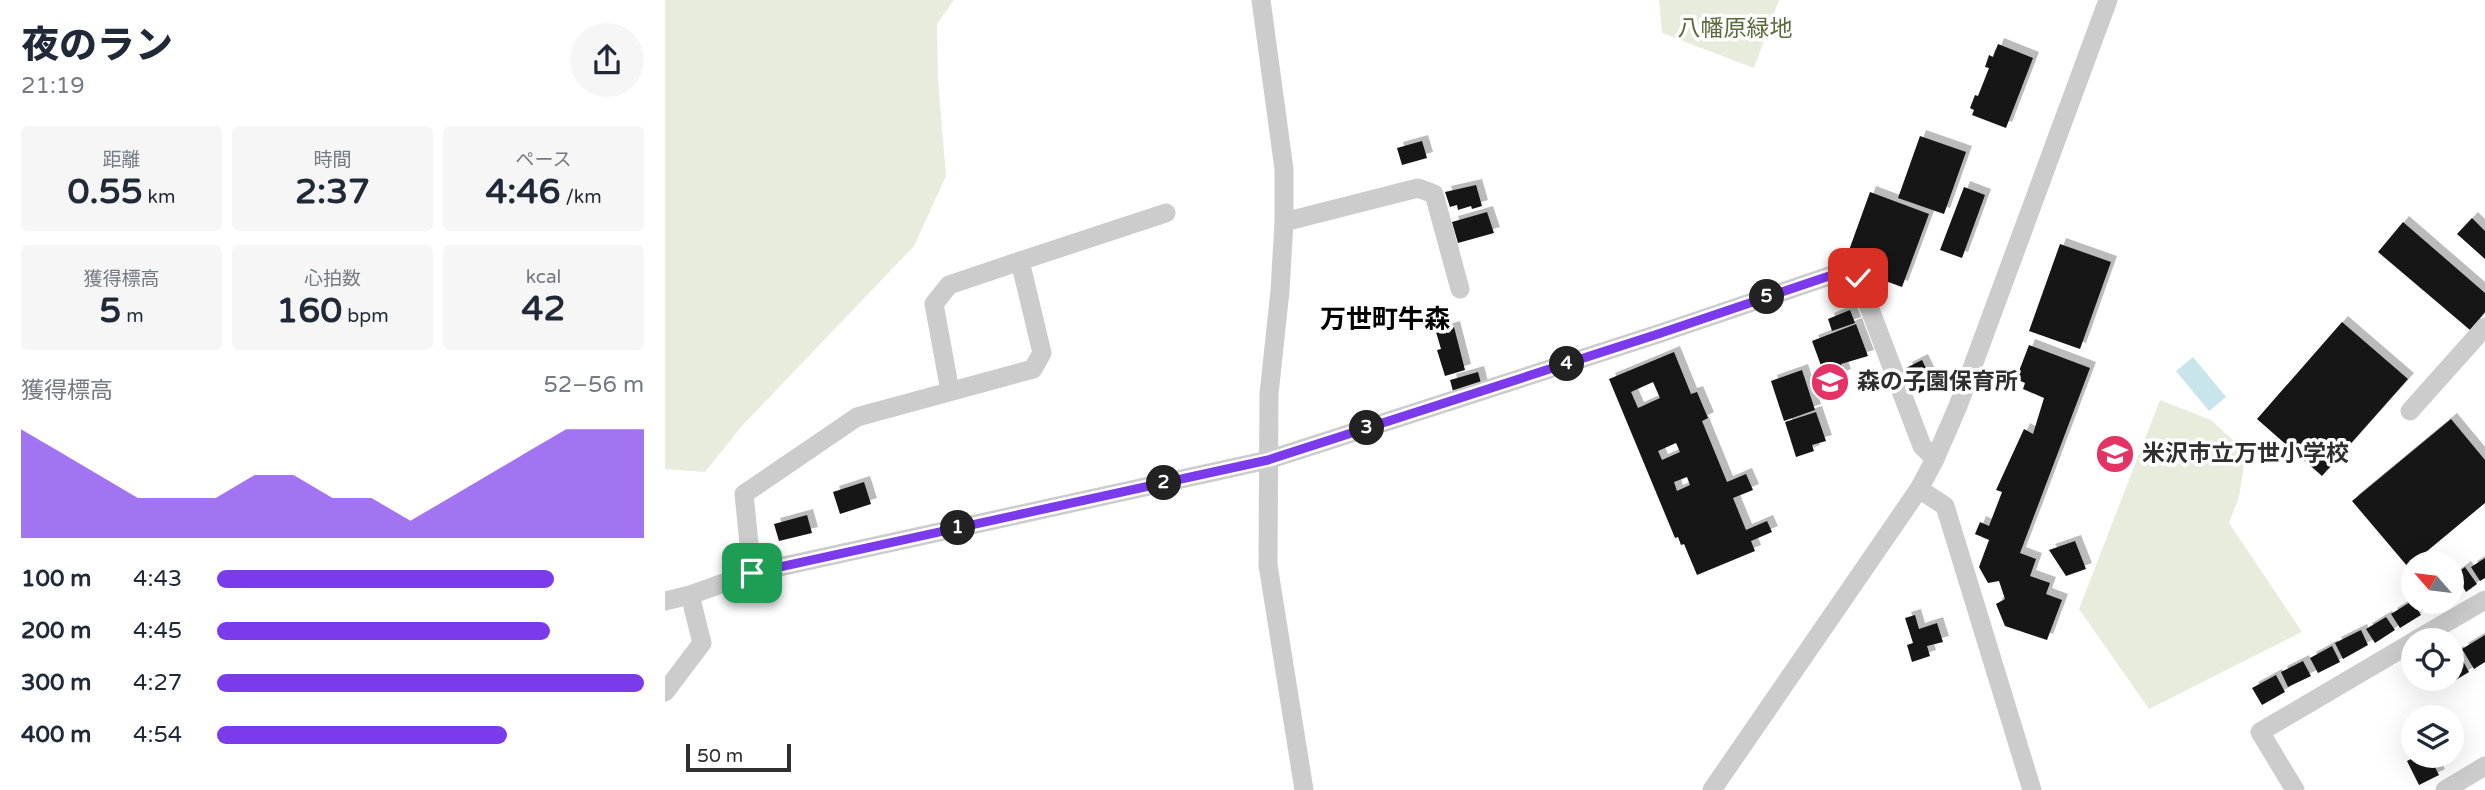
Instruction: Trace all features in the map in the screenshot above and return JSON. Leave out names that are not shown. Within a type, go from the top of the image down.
[{"type":"street","points":[[1261,0],[1284,169],[1285,222],[1269,394],[1268,565],[1304,790]]},
{"type":"street","points":[[1716,788],[1919,489],[1935,459],[1958,406],[2108,0]]},
{"type":"street","points":[[1285,222],[1418,188],[1434,194],[1460,289]]},
{"type":"street","points":[[950,391],[934,304],[949,285],[1165,213]]},
{"type":"street","points":[[752,573],[744,494],[857,417],[1033,369],[1042,353],[1020,261]]},
{"type":"street","points":[[665,601],[752,573],[1268,460],[1844,271],[1858,278],[1922,446],[1935,459]]},
{"type":"street","points":[[2410,411],[2485,327]]},
{"type":"street","points":[[1919,489],[1945,506],[2032,790]]},
{"type":"street","points":[[665,692],[702,642],[690,595]]},
{"type":"street","points":[[2437,628],[2485,600]]},
{"type":"street","points":[[2295,790],[2260,732],[2401,649]]},
{"type":"street","points":[[2445,790],[2485,766]]},
{"type":"green space","points":[[665,0],[954,0],[937,24],[938,80],[946,176],[914,246],[741,427],[705,472],[665,469]]},
{"type":"green space","name":"八幡原緑地","points":[[1659,0],[1779,0],[1754,68],[1662,33]]},
{"type":"green space","points":[[2160,400],[2211,420],[2246,452],[2239,497],[2229,523],[2302,632],[2149,709],[2079,609]]},
{"type":"water","points":[[2193,357],[2226,397],[2209,411],[2176,371]]},
{"type":"building","points":[[1998,44],[2033,58],[2006,128],[1972,115],[1974,110],[1970,108],[1989,68],[1985,67],[1989,55],[1993,57]]},
{"type":"building","points":[[1920,136],[1966,152],[1944,214],[1898,198]]},
{"type":"building","points":[[1422,141],[1427,158],[1402,165],[1397,148]]},
{"type":"building","points":[[1476,185],[1482,206],[1458,210],[1457,205],[1450,207],[1445,192]]},
{"type":"building","points":[[1964,187],[1985,195],[1962,258],[1940,250]]},
{"type":"building","points":[[1870,192],[1929,214],[1902,287],[1869,275],[1874,262],[1848,253]]},
{"type":"building","points":[[1487,212],[1494,233],[1458,243],[1452,222]]},
{"type":"building","points":[[2472,218],[2485,231],[2485,259],[2457,234]]},
{"type":"building","points":[[2403,222],[2485,293],[2485,312],[2470,330],[2378,252]]},
{"type":"building","points":[[2060,244],[2111,262],[2080,349],[2029,331]]},
{"type":"building","points":[[1850,310],[1855,323],[1832,331],[1828,319]]},
{"type":"building","points":[[2342,322],[2408,379],[2322,476],[2257,419]]},
{"type":"building","points":[[1856,324],[1868,356],[1841,364],[1845,375],[1827,382],[1812,341]]},
{"type":"building","points":[[1454,327],[1465,370],[1445,376],[1437,350],[1441,349],[1436,332]]},
{"type":"building","points":[[2029,345],[2090,368],[2020,553],[2036,559],[2030,576],[2050,583],[2046,594],[2062,600],[2047,640],[2005,626],[1996,604],[2005,599],[1999,581],[1988,583],[1979,567],[1989,540],[1975,534],[1980,522],[1989,526],[2002,492],[1996,490],[2024,429],[2033,434],[2044,398],[2023,389],[2025,383],[2016,379]]},
{"type":"building","points":[[1674,352],[1691,394],[1697,392],[1708,418],[1702,421],[1727,482],[1746,474],[1753,490],[1733,498],[1746,530],[1767,521],[1772,532],[1751,541],[1755,551],[1697,575],[1684,544],[1681,545],[1678,537],[1675,538],[1609,379]],"holes":[[[1653,382],[1660,398],[1638,408],[1631,392]],[[1676,443],[1680,452],[1662,460],[1658,451]],[[1687,477],[1690,485],[1677,491],[1674,482]]]},
{"type":"building","points":[[1922,360],[1934,385],[1919,393],[1906,368]]},
{"type":"building","points":[[1802,370],[1815,410],[1784,421],[1771,381]]},
{"type":"building","points":[[1478,372],[1482,387],[1454,395],[1450,380]]},
{"type":"building","points":[[1816,412],[1826,441],[1812,445],[1814,451],[1796,457],[1785,422]]},
{"type":"building","points":[[2451,419],[2485,460],[2485,503],[2427,551],[2401,551],[2401,559],[2352,501]]},
{"type":"building","points":[[864,482],[871,504],[840,514],[833,492]]},
{"type":"building","points":[[807,515],[812,533],[779,541],[774,524]]},
{"type":"building","points":[[2075,541],[2086,569],[2066,576],[2049,550]]},
{"type":"building","points":[[2485,558],[2485,578],[2480,581],[2471,567]]},
{"type":"building","points":[[2464,568],[2477,584],[2466,592],[2464,589]]},
{"type":"building","points":[[2401,608],[2401,614],[2421,615],[2400,628],[2391,614]]},
{"type":"building","points":[[1915,615],[1919,629],[1937,623],[1943,642],[1927,646],[1930,656],[1912,662],[1907,645],[1913,643],[1905,618]]},
{"type":"building","points":[[2386,617],[2395,630],[2375,643],[2366,629]]},
{"type":"building","points":[[2361,630],[2368,645],[2343,659],[2335,643]]},
{"type":"building","points":[[2485,635],[2485,662],[2474,669],[2464,648]]},
{"type":"building","points":[[2332,646],[2340,662],[2318,673],[2310,658]]},
{"type":"building","points":[[2303,661],[2311,676],[2288,687],[2281,672]]},
{"type":"building","points":[[2276,675],[2285,692],[2262,705],[2252,688]]},
{"type":"building","points":[[2410,768],[2435,768],[2439,775],[2419,785]]},
{"type":"place","name":"森の子園保育所","points":[[1830,382]]},
{"type":"place","name":"米沢市立万世小学校","points":[[2115,454]]},
{"type":"district","name":"万世町牛森","points":[[1385,319]]},
{"type":"route","points":[[752,573],[1268,460],[1844,271],[1858,278]]}]
